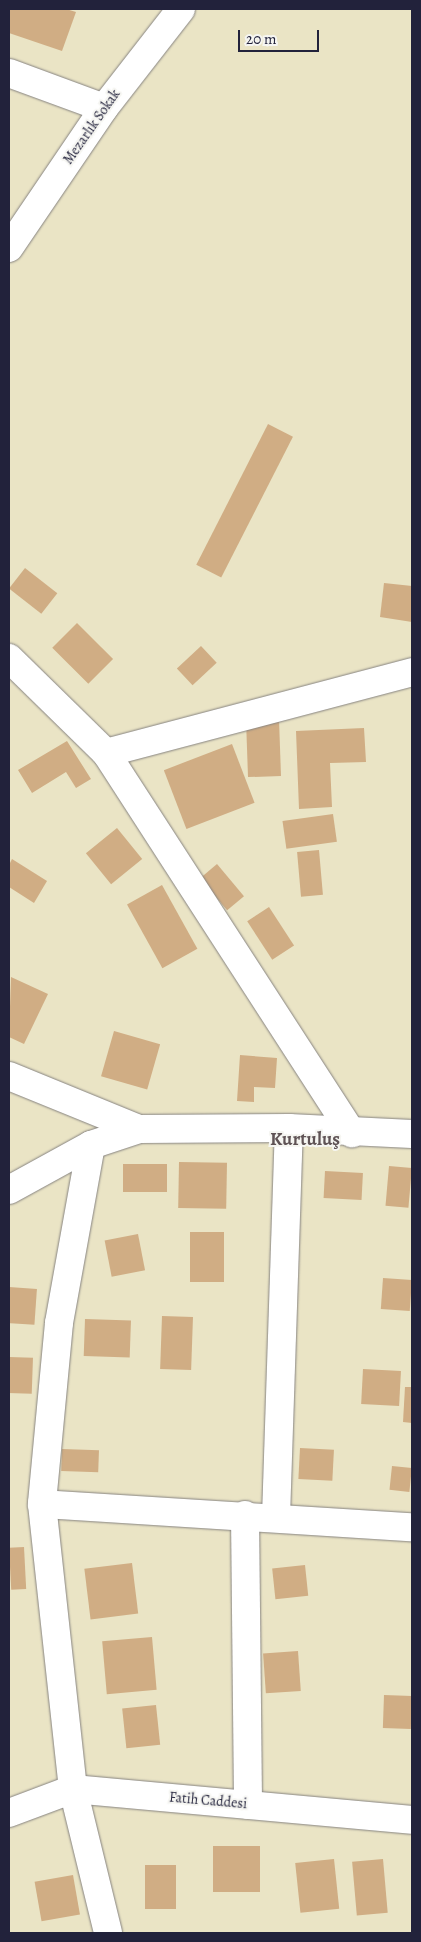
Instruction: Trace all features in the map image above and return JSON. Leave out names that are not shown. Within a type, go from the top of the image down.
[{"type":"street","name":"Mezarlık Sokak","points":[[9,248],[104,108],[181,9]]},
{"type":"street","points":[[9,73],[104,108]]},
{"type":"street","points":[[12,668],[106,753],[352,1133]]},
{"type":"street","points":[[106,753],[412,672]]},
{"type":"street","points":[[9,1076],[139,1129]]},
{"type":"street","points":[[276,1517],[289,1128]]},
{"type":"street","points":[[9,1190],[91,1145],[139,1129],[289,1128],[352,1133],[412,1134]]},
{"type":"street","points":[[91,1145],[59,1323],[42,1504],[73,1789],[108,1933]]},
{"type":"street","points":[[42,1504],[245,1515],[412,1527]]},
{"type":"street","points":[[245,1515],[248,1805]]},
{"type":"street","name":"Fatih Caddesi","points":[[9,1813],[73,1789],[412,1820]]},
{"type":"building","points":[[9,9],[66,9],[76,12],[62,51],[9,33]]},
{"type":"building","points":[[268,424],[293,437],[221,577],[196,565]]},
{"type":"building","points":[[25,568],[57,593],[41,614],[9,588]]},
{"type":"building","points":[[384,583],[412,586],[412,622],[380,617]]},
{"type":"building","points":[[77,623],[113,659],[88,684],[52,648]]},
{"type":"building","points":[[201,646],[217,663],[193,685],[177,669]]},
{"type":"building","points":[[279,719],[281,776],[248,777],[246,720]]},
{"type":"building","points":[[364,728],[366,762],[330,763],[332,807],[299,809],[296,731]]},
{"type":"building","points":[[67,741],[91,779],[76,788],[66,772],[32,793],[18,770]]},
{"type":"building","points":[[232,744],[255,803],[186,829],[164,770]]},
{"type":"building","points":[[333,814],[337,842],[286,849],[282,821]]},
{"type":"building","points":[[117,828],[142,859],[111,884],[86,853]]},
{"type":"building","points":[[319,850],[323,895],[301,897],[297,852]]},
{"type":"building","points":[[12,859],[47,881],[34,903],[9,887],[9,865]]},
{"type":"building","points":[[217,864],[244,896],[227,910],[200,878]]},
{"type":"building","points":[[162,885],[197,949],[162,968],[127,904]]},
{"type":"building","points":[[269,907],[294,946],[272,960],[247,921]]},
{"type":"building","points":[[11,977],[48,994],[24,1044],[9,1037]]},
{"type":"building","points":[[114,1031],[160,1044],[147,1089],[101,1076]]},
{"type":"building","points":[[240,1055],[277,1058],[275,1088],[254,1087],[254,1102],[237,1101]]},
{"type":"building","points":[[179,1162],[227,1163],[226,1209],[178,1208]]},
{"type":"building","points":[[123,1164],[167,1164],[167,1192],[123,1192]]},
{"type":"building","points":[[389,1166],[412,1168],[408,1208],[386,1206]]},
{"type":"building","points":[[325,1171],[363,1173],[362,1200],[324,1198]]},
{"type":"building","points":[[190,1232],[224,1232],[224,1282],[190,1282]]},
{"type":"building","points":[[138,1234],[145,1270],[112,1277],[105,1240]]},
{"type":"building","points":[[383,1278],[412,1280],[410,1311],[381,1309]]},
{"type":"building","points":[[9,1287],[37,1289],[34,1325],[9,1323]]},
{"type":"building","points":[[162,1316],[193,1317],[191,1370],[160,1369]]},
{"type":"building","points":[[85,1319],[131,1321],[130,1358],[84,1356]]},
{"type":"building","points":[[9,1357],[33,1358],[32,1394],[9,1393]]},
{"type":"building","points":[[363,1369],[401,1371],[399,1406],[361,1404]]},
{"type":"building","points":[[405,1387],[412,1387],[412,1423],[403,1422]]},
{"type":"building","points":[[300,1448],[334,1450],[332,1481],[298,1479]]},
{"type":"building","points":[[62,1449],[99,1450],[98,1472],[61,1471]]},
{"type":"building","points":[[392,1466],[412,1468],[409,1492],[389,1490]]},
{"type":"building","points":[[24,1547],[26,1589],[11,1590],[9,1548]]},
{"type":"building","points":[[132,1563],[138,1614],[91,1619],[84,1569]]},
{"type":"building","points":[[305,1565],[308,1596],[275,1599],[272,1568]]},
{"type":"building","points":[[152,1637],[157,1690],[107,1694],[102,1641]]},
{"type":"building","points":[[298,1651],[301,1691],[266,1693],[263,1653]]},
{"type":"building","points":[[384,1695],[412,1696],[411,1729],[383,1728]]},
{"type":"building","points":[[156,1705],[160,1745],[126,1748],[122,1709]]},
{"type":"building","points":[[213,1846],[260,1846],[260,1892],[213,1892]]},
{"type":"building","points":[[334,1859],[339,1909],[300,1913],[295,1863]]},
{"type":"building","points":[[383,1859],[388,1913],[357,1915],[352,1862]]},
{"type":"building","points":[[145,1865],[176,1865],[176,1909],[145,1909]]},
{"type":"building","points":[[73,1875],[80,1914],[42,1921],[35,1882]]},
{"type":"district","name":"Kurtuluş","points":[[305,1140]]}]
